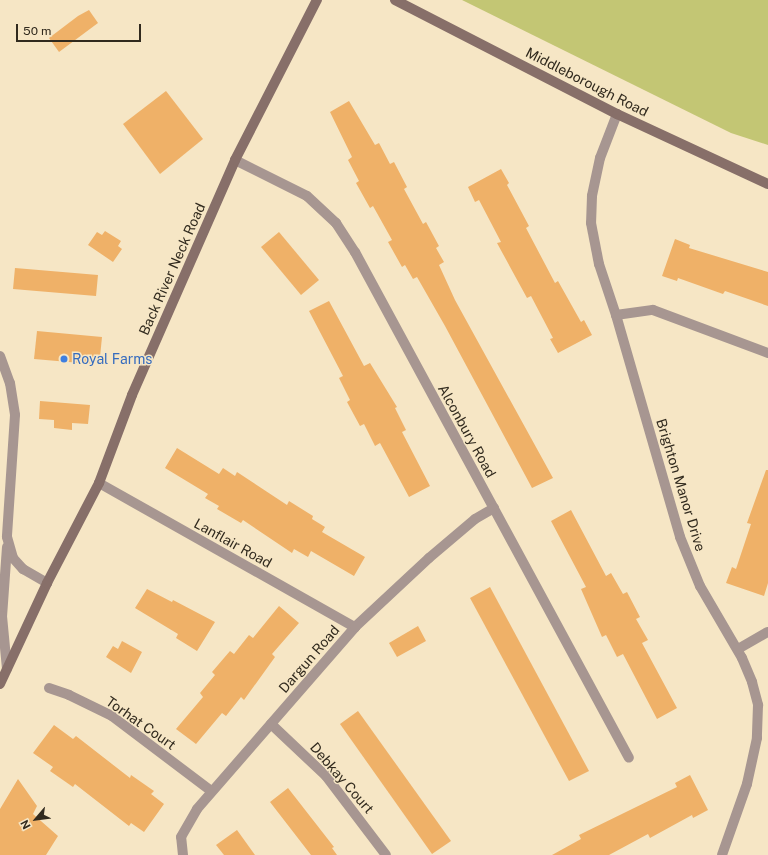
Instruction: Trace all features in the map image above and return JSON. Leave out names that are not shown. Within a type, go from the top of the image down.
[{"type":"street","name":"Back River Neck Road","points":[[0,684],[47,583],[98,483],[132,395],[236,160],[317,0]]},
{"type":"street","name":"Middleborough Road","points":[[395,0],[617,114],[768,184]]},
{"type":"street","name":"Brighton Manor Drive","points":[[617,114],[600,158],[591,223],[599,264],[616,315],[680,537],[700,586],[738,649],[752,682],[759,719],[747,784],[722,855]]},
{"type":"street","name":"Alconbury Road","points":[[236,160],[307,196],[336,223],[355,252],[629,758]]},
{"type":"street","points":[[616,315],[653,310],[768,353]]},
{"type":"street","points":[[0,356],[14,428],[2,616],[7,669]]},
{"type":"street","name":"Lanflair Road","points":[[98,483],[355,627]]},
{"type":"street","name":"Dargun Road","points":[[183,855],[180,844],[183,829],[211,791],[355,627],[429,558],[475,519],[494,508]]},
{"type":"street","points":[[7,537],[13,558],[23,569],[47,583]]},
{"type":"street","points":[[738,649],[768,632]]},
{"type":"street","name":"Torhat Court","points":[[49,688],[69,695],[112,716],[211,791]]},
{"type":"street","name":"Debkay Court","points":[[271,724],[326,776],[386,855]]},
{"type":"green space","points":[[462,0],[768,0],[768,145],[731,133]]},
{"type":"building","points":[[89,10],[98,23],[59,52],[49,38],[78,16]]},
{"type":"building","points":[[166,91],[203,139],[160,174],[123,124]]},
{"type":"building","points":[[349,101],[375,145],[379,143],[390,164],[394,162],[407,187],[404,189],[423,224],[426,222],[439,246],[436,248],[444,262],[439,265],[455,300],[553,478],[532,488],[417,277],[413,279],[405,265],[402,267],[388,242],[392,240],[373,206],[370,208],[356,183],[359,181],[348,160],[352,157],[330,112]]},
{"type":"building","points":[[501,169],[509,183],[507,185],[529,226],[526,228],[555,283],[558,281],[581,322],[584,320],[592,335],[558,353],[550,339],[553,338],[531,296],[527,298],[497,243],[501,242],[479,200],[475,202],[468,187]]},
{"type":"building","points":[[105,231],[121,241],[118,246],[122,249],[113,262],[88,245],[97,232],[102,235]]},
{"type":"building","points":[[279,232],[319,280],[301,295],[261,247]]},
{"type":"building","points":[[675,239],[690,245],[689,248],[768,272],[768,306],[725,291],[723,294],[678,278],[677,281],[662,276]]},
{"type":"building","points":[[15,268],[98,275],[96,296],[13,289]]},
{"type":"building","points":[[329,301],[364,366],[370,363],[397,407],[395,408],[406,430],[402,432],[430,486],[409,497],[380,443],[375,446],[364,424],[360,426],[347,402],[350,400],[339,378],[343,376],[309,311]]},
{"type":"building","points":[[37,331],[102,337],[100,357],[92,364],[34,359]]},
{"type":"building","name":"Royal Farms","points":[[40,401],[90,405],[88,424],[72,423],[72,430],[54,428],[54,420],[39,419]]},
{"type":"building","points":[[177,448],[219,474],[223,468],[235,476],[237,472],[287,505],[289,501],[313,516],[312,519],[325,527],[322,532],[365,557],[354,576],[311,551],[308,557],[294,549],[292,553],[243,520],[241,523],[217,509],[219,506],[205,498],[208,494],[165,468]]},
{"type":"building","points":[[766,470],[768,470],[768,583],[764,596],[726,583],[732,567],[736,569],[751,524],[747,523]]},
{"type":"building","points":[[571,510],[606,576],[611,573],[623,594],[627,592],[640,617],[636,619],[648,640],[642,643],[677,708],[657,719],[623,654],[617,657],[606,635],[602,637],[581,589],[586,587],[551,521]]},
{"type":"building","points":[[490,587],[589,771],[569,781],[470,598]]},
{"type":"building","points":[[147,589],[172,602],[173,600],[215,622],[197,651],[176,638],[178,634],[135,608]]},
{"type":"building","points":[[279,606],[299,623],[272,654],[275,657],[244,700],[241,697],[226,716],[222,713],[196,744],[176,729],[203,697],[200,693],[215,675],[212,672],[230,651],[234,654],[249,635],[253,638]]},
{"type":"building","points":[[418,626],[426,641],[397,657],[389,643]]},
{"type":"building","points":[[122,641],[142,652],[131,673],[106,657],[113,646],[118,649]]},
{"type":"building","points":[[358,711],[451,841],[432,854],[340,724]]},
{"type":"building","points":[[54,725],[73,739],[76,736],[130,778],[131,775],[154,791],[151,794],[164,804],[144,832],[131,823],[129,826],[75,784],[73,787],[50,771],[53,767],[33,753]]},
{"type":"building","points":[[690,775],[708,810],[693,818],[692,815],[650,838],[648,834],[609,855],[552,855],[581,839],[579,835],[677,787],[675,783]]},
{"type":"building","points":[[18,779],[37,806],[33,814],[58,836],[46,855],[0,855],[0,809]]},
{"type":"building","points":[[288,788],[334,847],[332,848],[337,855],[311,855],[270,802]]},
{"type":"building","points":[[237,830],[255,855],[224,855],[216,845]]},
{"type":"place","name":"Royal Farms","points":[[64,359]]}]
